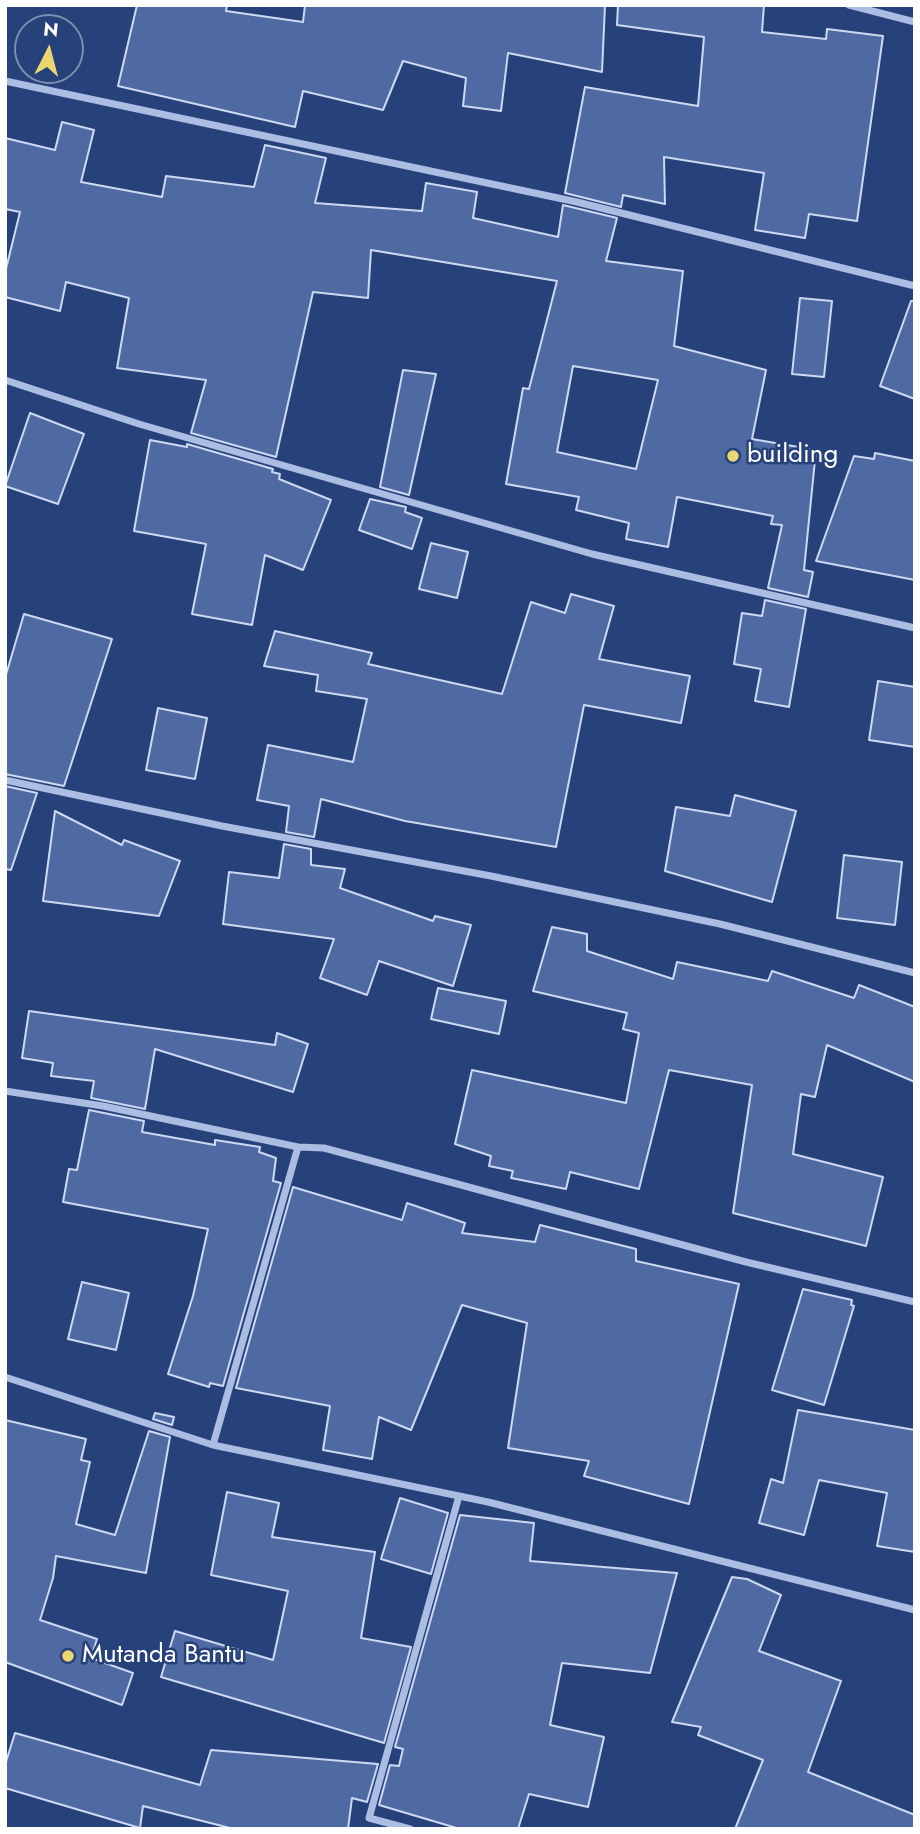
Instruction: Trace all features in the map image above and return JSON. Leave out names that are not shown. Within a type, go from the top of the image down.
[{"type":"street","points":[[849,5],[915,22]]},
{"type":"street","points":[[5,81],[577,202],[915,286]]},
{"type":"street","points":[[5,380],[139,424],[592,554],[915,628]]},
{"type":"street","points":[[5,780],[222,826],[491,876],[694,918],[915,973]]},
{"type":"street","points":[[5,1091],[103,1106],[298,1147],[324,1148],[746,1262],[915,1302]]},
{"type":"street","points":[[213,1445],[298,1147]]},
{"type":"street","points":[[5,1377],[213,1445],[459,1496],[915,1610]]},
{"type":"street","points":[[410,1829],[369,1818],[459,1496]]},
{"type":"building","points":[[137,5],[227,5],[226,11],[303,22],[305,5],[605,5],[602,72],[508,53],[501,111],[463,106],[466,78],[403,61],[383,110],[303,91],[295,127],[118,86]]},
{"type":"building","points":[[618,5],[764,5],[762,32],[826,39],[827,29],[883,36],[857,221],[809,214],[805,238],[755,230],[764,173],[664,157],[665,204],[623,195],[621,207],[565,193],[585,87],[698,106],[704,37],[617,25]]},
{"type":"building","points":[[62,122],[94,130],[81,182],[162,197],[166,176],[254,187],[265,145],[326,158],[315,203],[422,211],[426,183],[477,192],[473,218],[558,237],[563,205],[617,218],[606,261],[683,271],[674,346],[766,370],[752,439],[816,450],[804,570],[813,572],[808,597],[768,588],[782,525],[771,524],[773,516],[677,497],[668,547],[626,539],[629,523],[576,510],[579,497],[506,484],[523,388],[529,389],[557,281],[371,250],[368,298],[313,292],[276,457],[191,433],[206,380],[117,368],[129,298],[66,282],[60,311],[5,297],[5,273],[20,212],[5,209],[5,138],[55,150]],"holes":[[[573,366],[658,380],[636,469],[557,452]]]},
{"type":"building","points":[[800,298],[832,301],[824,377],[792,374]]},
{"type":"building","points":[[911,301],[915,301],[915,399],[880,386]]},
{"type":"building","points":[[403,370],[436,374],[409,495],[380,487]]},
{"type":"building","points":[[30,413],[84,434],[58,504],[5,486]]},
{"type":"building","points":[[150,440],[187,447],[187,444],[273,469],[272,472],[280,474],[279,479],[331,500],[303,570],[265,555],[252,625],[192,614],[206,544],[134,531]]},
{"type":"building","points":[[875,453],[915,461],[915,580],[816,561],[854,456],[874,459]]},
{"type":"building","points":[[370,499],[406,507],[405,512],[422,518],[412,549],[359,530]]},
{"type":"building","points":[[431,543],[468,552],[457,598],[419,589]]},
{"type":"building","points":[[571,594],[614,606],[599,659],[690,676],[681,723],[584,705],[556,847],[405,821],[321,799],[314,837],[286,832],[289,806],[257,800],[268,745],[353,762],[367,699],[316,691],[318,675],[264,666],[275,631],[372,653],[368,664],[502,694],[531,602],[565,613]]},
{"type":"building","points":[[765,600],[806,609],[789,707],[755,701],[761,669],[734,664],[742,613],[762,616]]},
{"type":"building","points":[[24,614],[112,639],[64,786],[5,774],[5,678]]},
{"type":"building","points":[[878,681],[915,687],[915,747],[869,740]]},
{"type":"building","points":[[158,708],[207,718],[195,779],[146,770]]},
{"type":"building","points":[[5,786],[37,793],[11,870],[5,869]]},
{"type":"building","points":[[735,795],[796,811],[772,902],[665,871],[676,807],[730,816]]},
{"type":"building","points":[[55,811],[122,845],[124,840],[180,861],[159,916],[43,901]]},
{"type":"building","points":[[284,844],[311,849],[311,865],[345,869],[340,888],[433,921],[435,916],[471,925],[453,986],[379,961],[367,995],[320,978],[334,939],[223,924],[229,872],[279,878]]},
{"type":"building","points":[[844,855],[902,862],[895,925],[837,918]]},
{"type":"building","points":[[552,927],[587,934],[587,951],[673,979],[677,962],[768,981],[772,971],[854,998],[859,985],[915,1007],[915,1082],[827,1045],[815,1097],[801,1094],[793,1154],[883,1177],[866,1246],[733,1213],[752,1085],[669,1070],[639,1189],[570,1172],[566,1189],[511,1178],[513,1171],[489,1166],[491,1156],[455,1144],[472,1070],[626,1103],[639,1033],[623,1029],[627,1013],[533,991]]},
{"type":"building","points":[[438,988],[506,1001],[499,1034],[431,1019]]},
{"type":"building","points":[[29,1011],[275,1045],[277,1033],[308,1044],[293,1092],[155,1049],[145,1109],[91,1098],[94,1081],[51,1076],[53,1063],[22,1058]]},
{"type":"building","points":[[89,1110],[144,1121],[142,1132],[215,1145],[215,1140],[260,1147],[259,1152],[276,1158],[273,1181],[281,1183],[223,1386],[210,1383],[209,1387],[168,1374],[193,1296],[208,1229],[63,1202],[69,1169],[77,1170]]},
{"type":"building","points":[[293,1187],[402,1220],[407,1203],[465,1223],[462,1233],[535,1242],[540,1225],[636,1249],[636,1261],[739,1284],[689,1504],[584,1476],[589,1461],[508,1448],[527,1323],[462,1305],[411,1430],[379,1417],[372,1459],[323,1450],[330,1406],[236,1388]]},
{"type":"building","points":[[82,1282],[129,1293],[116,1350],[68,1339]]},
{"type":"building","points":[[803,1289],[852,1300],[851,1305],[854,1306],[824,1405],[772,1390]]},
{"type":"building","points":[[798,1410],[915,1430],[915,1552],[877,1546],[887,1493],[819,1480],[804,1535],[759,1523],[771,1479],[783,1483]]},
{"type":"building","points":[[155,1413],[174,1417],[172,1425],[153,1419]]},
{"type":"building","points":[[5,1420],[86,1439],[81,1460],[90,1462],[76,1524],[115,1535],[149,1431],[170,1437],[146,1573],[56,1556],[53,1578],[40,1620],[97,1639],[91,1658],[133,1673],[122,1705],[5,1662]]},
{"type":"building","points":[[227,1492],[279,1503],[272,1537],[375,1552],[361,1638],[411,1647],[384,1743],[161,1677],[175,1631],[273,1660],[288,1591],[211,1575]]},
{"type":"building","points":[[400,1498],[448,1513],[431,1574],[381,1559]]},
{"type":"building","points":[[460,1515],[534,1523],[530,1561],[677,1573],[650,1673],[562,1663],[550,1725],[604,1737],[588,1807],[529,1794],[518,1829],[460,1829],[379,1805],[390,1765],[399,1766],[403,1749],[395,1747]]},
{"type":"building","points":[[732,1577],[747,1579],[781,1595],[759,1651],[841,1681],[808,1772],[915,1815],[915,1829],[735,1829],[763,1760],[698,1735],[701,1727],[672,1722]]},
{"type":"building","points":[[15,1733],[200,1785],[211,1750],[378,1764],[367,1802],[352,1798],[348,1829],[234,1829],[143,1806],[140,1828],[5,1788],[5,1765]]},
{"type":"place","name":"building","points":[[733,456]]},
{"type":"place","name":"Mutanda Bantu","points":[[68,1656]]}]
